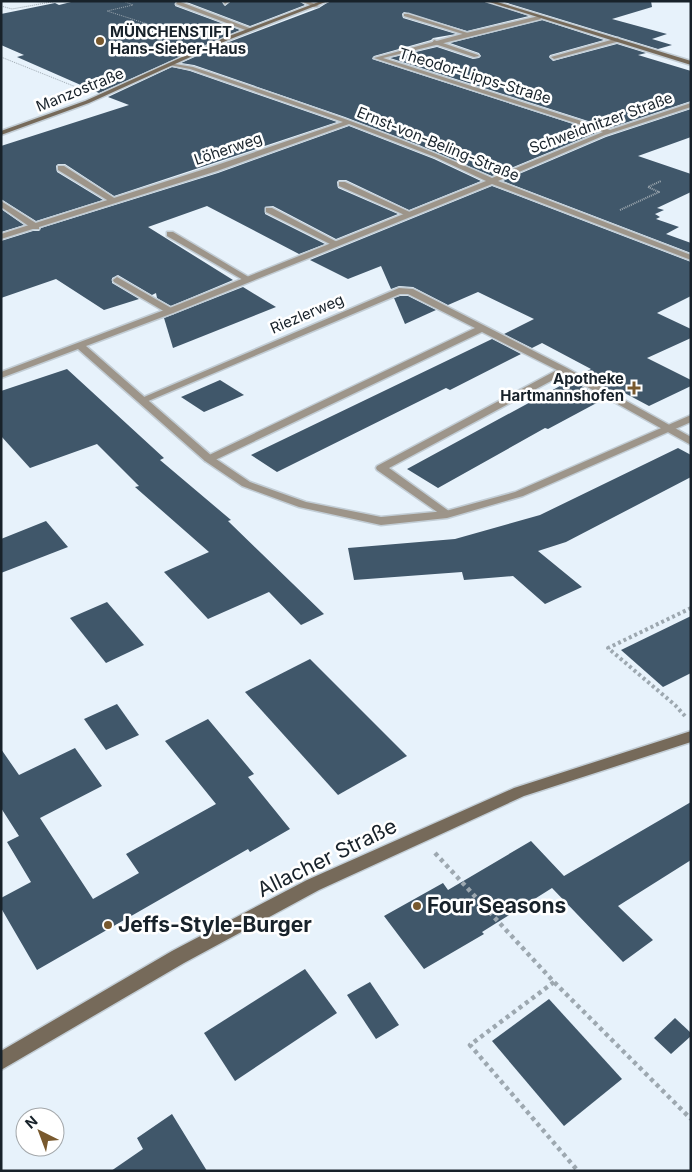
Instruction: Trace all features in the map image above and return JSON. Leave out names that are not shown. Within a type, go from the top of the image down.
[{"type":"street","points":[[303,1],[316,6]]},
{"type":"street","name":"Manzostraße","points":[[1,133],[96,98],[226,39],[326,1]]},
{"type":"street","points":[[488,1],[691,63]]},
{"type":"street","points":[[178,3],[250,30]]},
{"type":"street","points":[[406,14],[468,34]]},
{"type":"street","name":"Theodor-Lipps-Straße","points":[[539,18],[434,42],[377,58],[610,132]]},
{"type":"street","points":[[554,57],[618,40]]},
{"type":"street","points":[[434,42],[476,56]]},
{"type":"street","name":"Ernst-von-Beling-Straße","points":[[171,64],[191,68],[349,122],[437,156],[492,181],[691,258]]},
{"type":"street","name":"Schweidnitzer Straße","points":[[1,375],[81,346],[338,244],[610,132],[691,105]]},
{"type":"street","name":"Löherweg","points":[[1,237],[115,201],[349,122]]},
{"type":"street","points":[[61,168],[115,201]]},
{"type":"street","points":[[342,184],[410,214]]},
{"type":"street","points":[[1,203],[36,227]]},
{"type":"street","points":[[269,210],[338,244]]},
{"type":"street","points":[[170,234],[248,279]]},
{"type":"street","points":[[117,280],[170,311]]},
{"type":"street","name":"Riezlerweg","points":[[142,400],[399,291],[410,291],[564,370],[691,442]]},
{"type":"street","points":[[208,460],[481,329]]},
{"type":"street","points":[[81,346],[208,460],[246,484],[303,505],[381,522],[447,514],[519,494],[691,418]]},
{"type":"street","points":[[447,514],[381,468],[564,370]]},
{"type":"street","name":"Allacher Straße","points":[[3,1056],[178,957],[313,885],[519,792],[691,736]]},
{"type":"path","points":[[1,6],[12,9],[57,1]]},
{"type":"path","points":[[123,1],[133,5],[107,11],[160,28],[139,32],[179,46]]},
{"type":"path","points":[[129,55],[144,58]]},
{"type":"path","points":[[1,57],[89,93],[96,98]]},
{"type":"path","points":[[618,211],[659,192],[648,187],[661,180]]},
{"type":"path","points":[[682,712],[608,648],[691,608]]},
{"type":"path","points":[[421,837],[554,982],[691,1119]]},
{"type":"path","points":[[554,982],[470,1045],[578,1171]]},
{"type":"building","points":[[75,1],[176,1],[175,6],[240,30],[99,93],[17,57],[24,55],[1,45],[1,14]]},
{"type":"building","points":[[184,1],[221,1],[225,6],[231,1],[299,1],[305,5],[250,26]]},
{"type":"building","points":[[330,1],[484,1],[529,16],[467,31],[404,12],[402,14],[403,18],[456,34],[433,38],[374,56],[372,59],[598,132],[492,176],[419,145],[345,117],[194,65],[181,63],[229,42],[319,8]]},
{"type":"building","points":[[501,1],[651,1],[652,7],[612,19],[667,34],[652,39],[672,45],[658,49]]},
{"type":"building","points":[[542,20],[604,40],[550,55],[549,57],[553,61],[617,44],[646,53],[638,55],[691,71],[691,101],[610,128],[390,58],[437,47],[473,59],[479,58],[481,56],[479,53],[450,43]]},
{"type":"building","points":[[172,67],[190,71],[337,122],[114,196],[65,164],[58,164],[56,166],[57,172],[103,200],[36,221],[1,199],[1,146],[129,105],[108,97]]},
{"type":"building","points":[[691,109],[691,137],[638,156],[691,174],[691,192],[657,208],[664,210],[655,214],[660,217],[656,219],[679,227],[666,234],[691,243],[691,253],[503,181],[606,137]]},
{"type":"building","points":[[349,126],[434,159],[481,181],[409,210],[346,180],[339,180],[337,182],[338,188],[398,214],[336,239],[273,206],[265,207],[265,214],[325,244],[299,254],[207,206],[148,227],[233,280],[171,306],[157,298],[156,293],[152,295],[118,275],[112,278],[112,283],[139,299],[104,310],[56,279],[1,298],[1,241],[33,231],[39,231],[41,228],[218,173]]},
{"type":"building","points":[[492,186],[691,262],[691,296],[657,313],[691,329],[691,338],[647,358],[691,380],[691,386],[649,406],[619,390],[615,393],[582,374],[591,369],[542,343],[532,348],[504,334],[534,319],[478,292],[448,305],[413,287],[399,286],[391,289],[381,266],[348,279],[310,260]]},
{"type":"building","points":[[1,209],[24,225],[1,232]]},
{"type":"building","points":[[243,287],[276,307],[173,348],[164,318]]},
{"type":"building","points":[[408,296],[436,310],[405,324],[394,298]]},
{"type":"building","points":[[492,339],[521,354],[450,390],[446,388],[277,472],[251,455]]},
{"type":"building","points":[[67,369],[164,458],[160,460],[231,520],[228,521],[324,614],[301,625],[269,592],[208,619],[164,572],[209,552],[135,487],[139,486],[97,444],[30,468],[1,436],[1,391]]},
{"type":"building","points":[[220,380],[244,395],[204,412],[181,397]]},
{"type":"building","points":[[571,380],[604,399],[548,429],[545,428],[438,488],[407,469]]},
{"type":"building","points":[[678,448],[691,455],[691,477],[566,542],[538,551],[582,587],[545,604],[513,576],[464,580],[462,572],[354,580],[348,548],[455,539],[540,515]]},
{"type":"building","points":[[46,521],[68,547],[1,573],[1,539]]},
{"type":"building","points":[[107,602],[144,645],[106,663],[70,618]]},
{"type":"building","points":[[691,616],[691,673],[663,687],[621,650]]},
{"type":"building","points":[[310,659],[407,756],[338,795],[245,692]]},
{"type":"building","points":[[117,704],[139,735],[106,750],[84,719]]},
{"type":"building","points":[[208,719],[254,774],[248,777],[290,829],[250,852],[248,849],[37,970],[1,908],[1,898],[31,882],[7,842],[19,836],[1,808],[1,749],[19,775],[75,748],[102,786],[40,818],[93,899],[139,873],[126,854],[216,804],[165,741]]},
{"type":"building","points":[[691,802],[691,860],[618,906],[653,940],[623,962],[552,888],[482,932],[484,934],[424,969],[384,916],[443,883],[448,890],[531,841],[564,876]]},
{"type":"building","points":[[305,969],[337,1013],[235,1081],[204,1033]]},
{"type":"building","points":[[370,982],[399,1025],[376,1039],[347,995]]},
{"type":"building","points":[[549,999],[622,1079],[564,1126],[492,1041]]},
{"type":"building","points":[[675,1018],[691,1033],[691,1036],[671,1054],[654,1038]]},
{"type":"building","points":[[172,1114],[207,1171],[111,1171],[143,1149],[137,1138]]},
{"type":"place","name":"MÜNCHENSTIFT Hans-Sieber-Haus","points":[[100,41]]},
{"type":"place","name":"Apotheke Hartmannshofen","points":[[634,388]]},
{"type":"place","name":"Four Seasons","points":[[417,906]]},
{"type":"place","name":"Jeffs-Style-Burger","points":[[108,925]]}]
